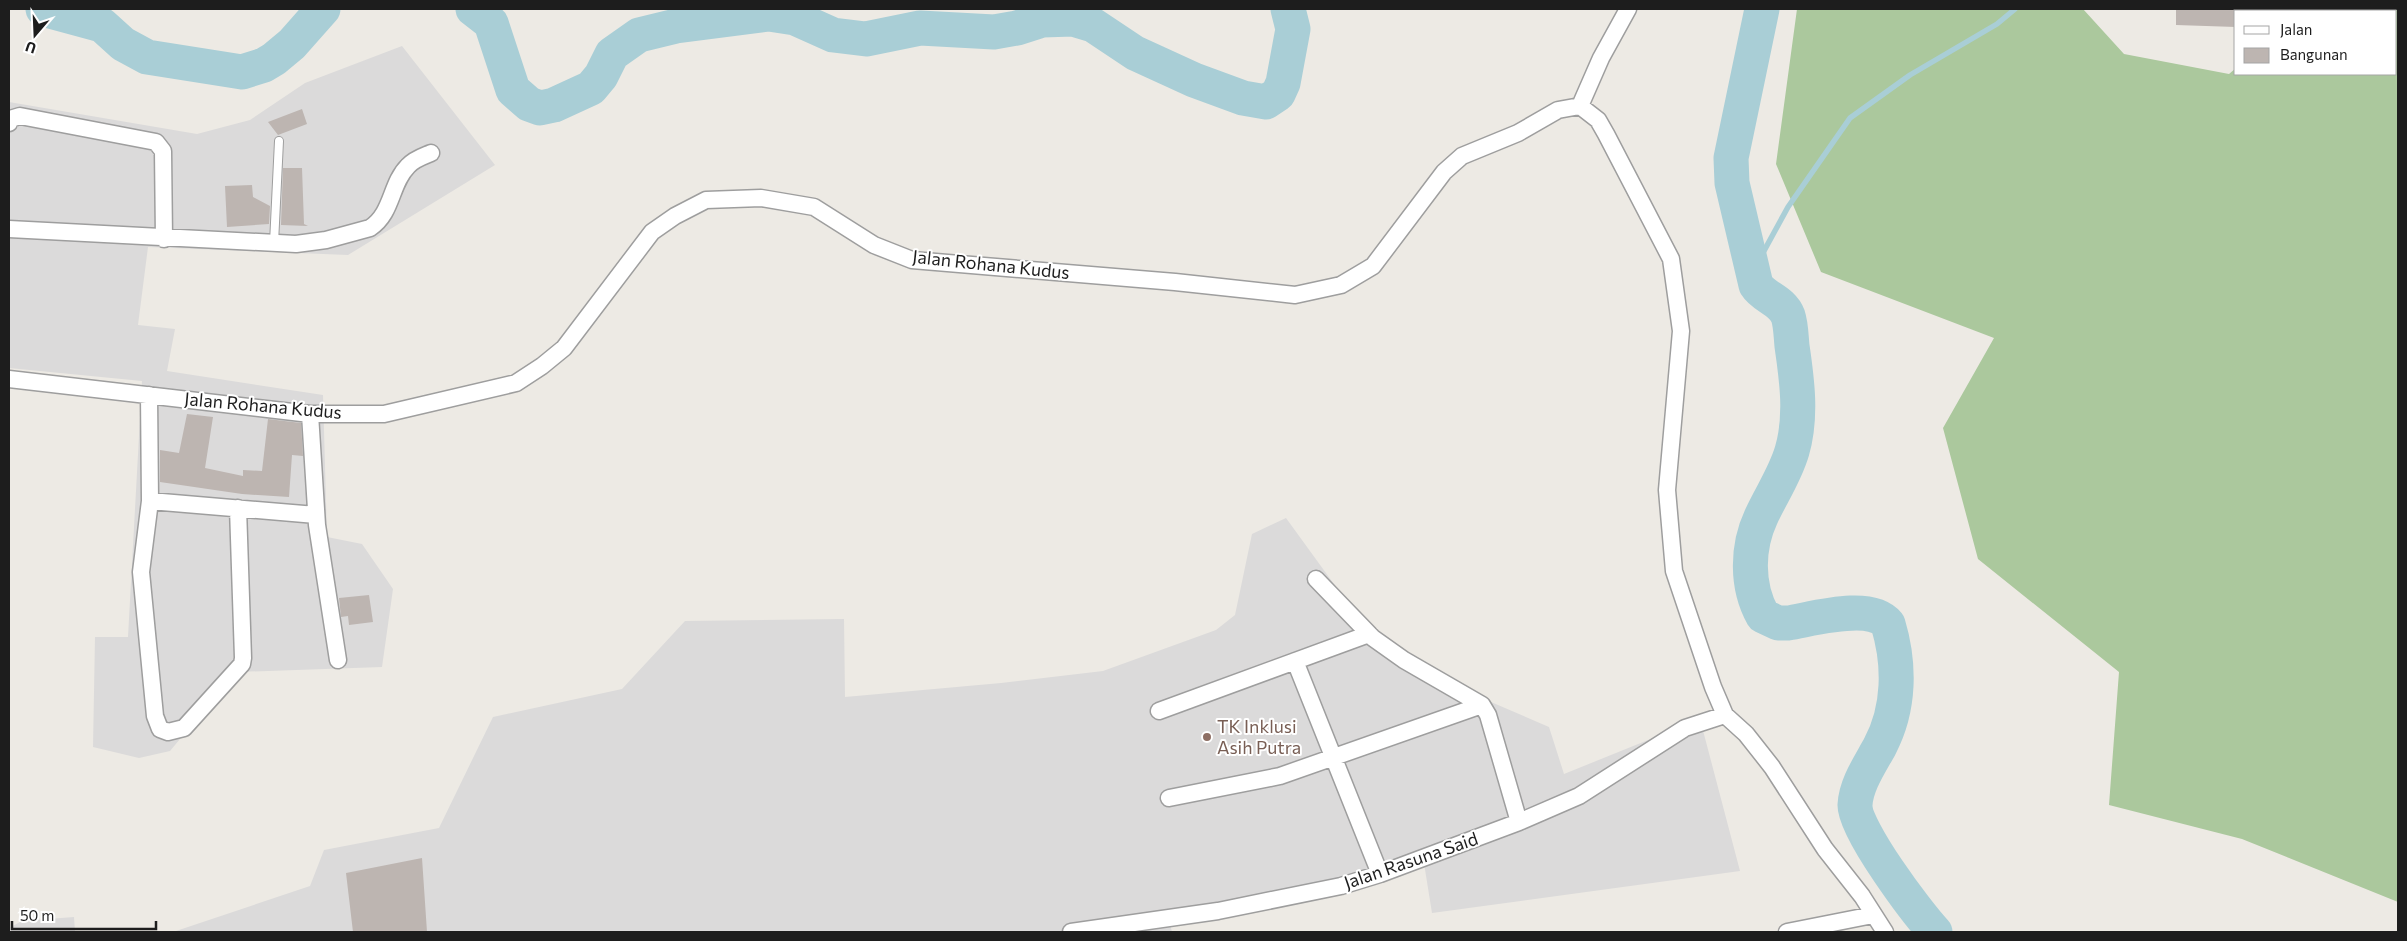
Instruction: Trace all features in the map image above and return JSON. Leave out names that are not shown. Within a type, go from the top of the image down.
[{"type":"street","points":[[1628,9],[1601,58],[1580,106],[1598,120],[1671,259],[1681,331],[1667,490],[1674,571],[1713,686],[1725,715],[1746,734],[1772,767],[1825,849],[1885,932]]},
{"type":"street","name":"Jalan Rohana Kudus","points":[[9,379],[310,414],[384,414],[516,383],[542,366],[564,348],[652,232],[674,216],[706,200],[762,198],[814,207],[874,246],[912,260],[1174,282],[1295,295],[1341,285],[1373,266],[1444,172],[1462,156],[1518,133],[1558,110],[1580,106]]},
{"type":"street","points":[[9,122],[10,119],[20,116],[156,142],[163,151],[164,239]]},
{"type":"street","points":[[9,229],[164,239],[310,243],[370,228],[384,215],[408,166],[431,152]]},
{"type":"street","points":[[149,395],[150,501],[141,572],[154,716],[160,729],[168,732],[184,728],[242,664],[238,508]]},
{"type":"street","points":[[310,414],[316,515],[338,660]]},
{"type":"street","points":[[150,501],[316,515]]},
{"type":"street","points":[[1316,579],[1369,634],[1411,664],[1482,705],[1488,715],[1519,822]]},
{"type":"street","points":[[1159,711],[1369,634]]},
{"type":"street","points":[[1295,661],[1380,874]]},
{"type":"street","points":[[1169,798],[1270,778],[1482,705]]},
{"type":"street","name":"Jalan Rasuna Said","points":[[1071,932],[1218,911],[1341,886],[1380,874],[1519,822],[1579,796],[1685,728],[1725,715]]},
{"type":"street","points":[[1787,932],[1873,915]]},
{"type":"lane","points":[[274,243],[280,141]]},
{"type":"shaded area","points":[[402,46],[495,165],[348,255],[148,247],[138,325],[175,329],[167,371],[323,395],[327,537],[362,544],[393,589],[382,667],[236,672],[170,751],[139,758],[93,747],[95,637],[128,637],[142,381],[9,368],[9,102],[197,134],[250,120],[305,83]]},
{"type":"shaded area","points":[[1286,518],[1339,591],[1378,632],[1470,693],[1549,727],[1564,774],[1700,719],[1740,871],[1432,913],[1423,857],[1316,893],[1169,920],[1172,932],[173,932],[310,886],[324,850],[439,828],[493,717],[622,689],[685,621],[844,619],[845,697],[1001,683],[1103,671],[1216,630],[1235,615],[1252,534]]},
{"type":"shaded area","points":[[74,917],[75,932],[9,932],[9,928],[22,921]]},
{"type":"green space","points":[[1797,9],[2083,9],[2124,54],[2229,74],[2234,70],[2234,75],[2397,75],[2397,10],[2299,10],[2398,9],[2398,902],[2242,839],[2109,805],[2119,672],[1978,559],[1943,428],[1994,338],[1821,272],[1776,164]]},
{"type":"building","points":[[2176,9],[2236,9],[2234,10],[2234,27],[2176,25]]},
{"type":"building","points":[[302,109],[307,124],[278,135],[268,122]]},
{"type":"building","points":[[283,168],[302,168],[304,224],[308,226],[281,225]]},
{"type":"building","points":[[252,185],[253,197],[270,206],[269,224],[227,227],[225,186]]},
{"type":"building","points":[[187,414],[213,417],[205,468],[243,476],[243,470],[262,471],[268,419],[301,423],[303,456],[292,455],[289,497],[242,494],[160,482],[160,450],[179,453]]},
{"type":"building","points":[[369,595],[373,622],[349,625],[348,616],[341,617],[339,598]]},
{"type":"building","points":[[422,858],[427,932],[353,932],[346,873]]},
{"type":"waterway","points":[[43,9],[102,25],[123,44],[147,57],[242,72],[264,65],[274,59],[292,44],[323,9]]},
{"type":"waterway","points":[[473,9],[491,23],[513,90],[529,104],[540,108],[554,105],[591,88],[601,76],[612,54],[639,35],[676,26],[769,14],[795,18],[833,35],[866,39],[920,28],[994,32],[1017,28],[1042,20],[1073,19],[1093,25],[1135,53],[1194,80],[1243,98],[1266,102],[1278,94],[1283,83],[1293,29],[1288,9]]},
{"type":"waterway","points":[[1762,9],[1731,158],[1732,183],[1756,285],[1782,306],[1788,316],[1796,372],[1798,412],[1795,438],[1789,460],[1756,529],[1751,554],[1751,579],[1757,604],[1763,616],[1778,623],[1855,613],[1880,617],[1888,624],[1895,655],[1896,686],[1894,701],[1887,731],[1861,782],[1855,805],[1857,817],[1875,851],[1915,908],[1935,932]]},
{"type":"waterway","points":[[1753,271],[1788,207],[1850,118],[1910,75],[1997,24],[2015,9]]},
{"type":"place","name":"TK Inklusi Asih Putra","points":[[1207,737]]}]
